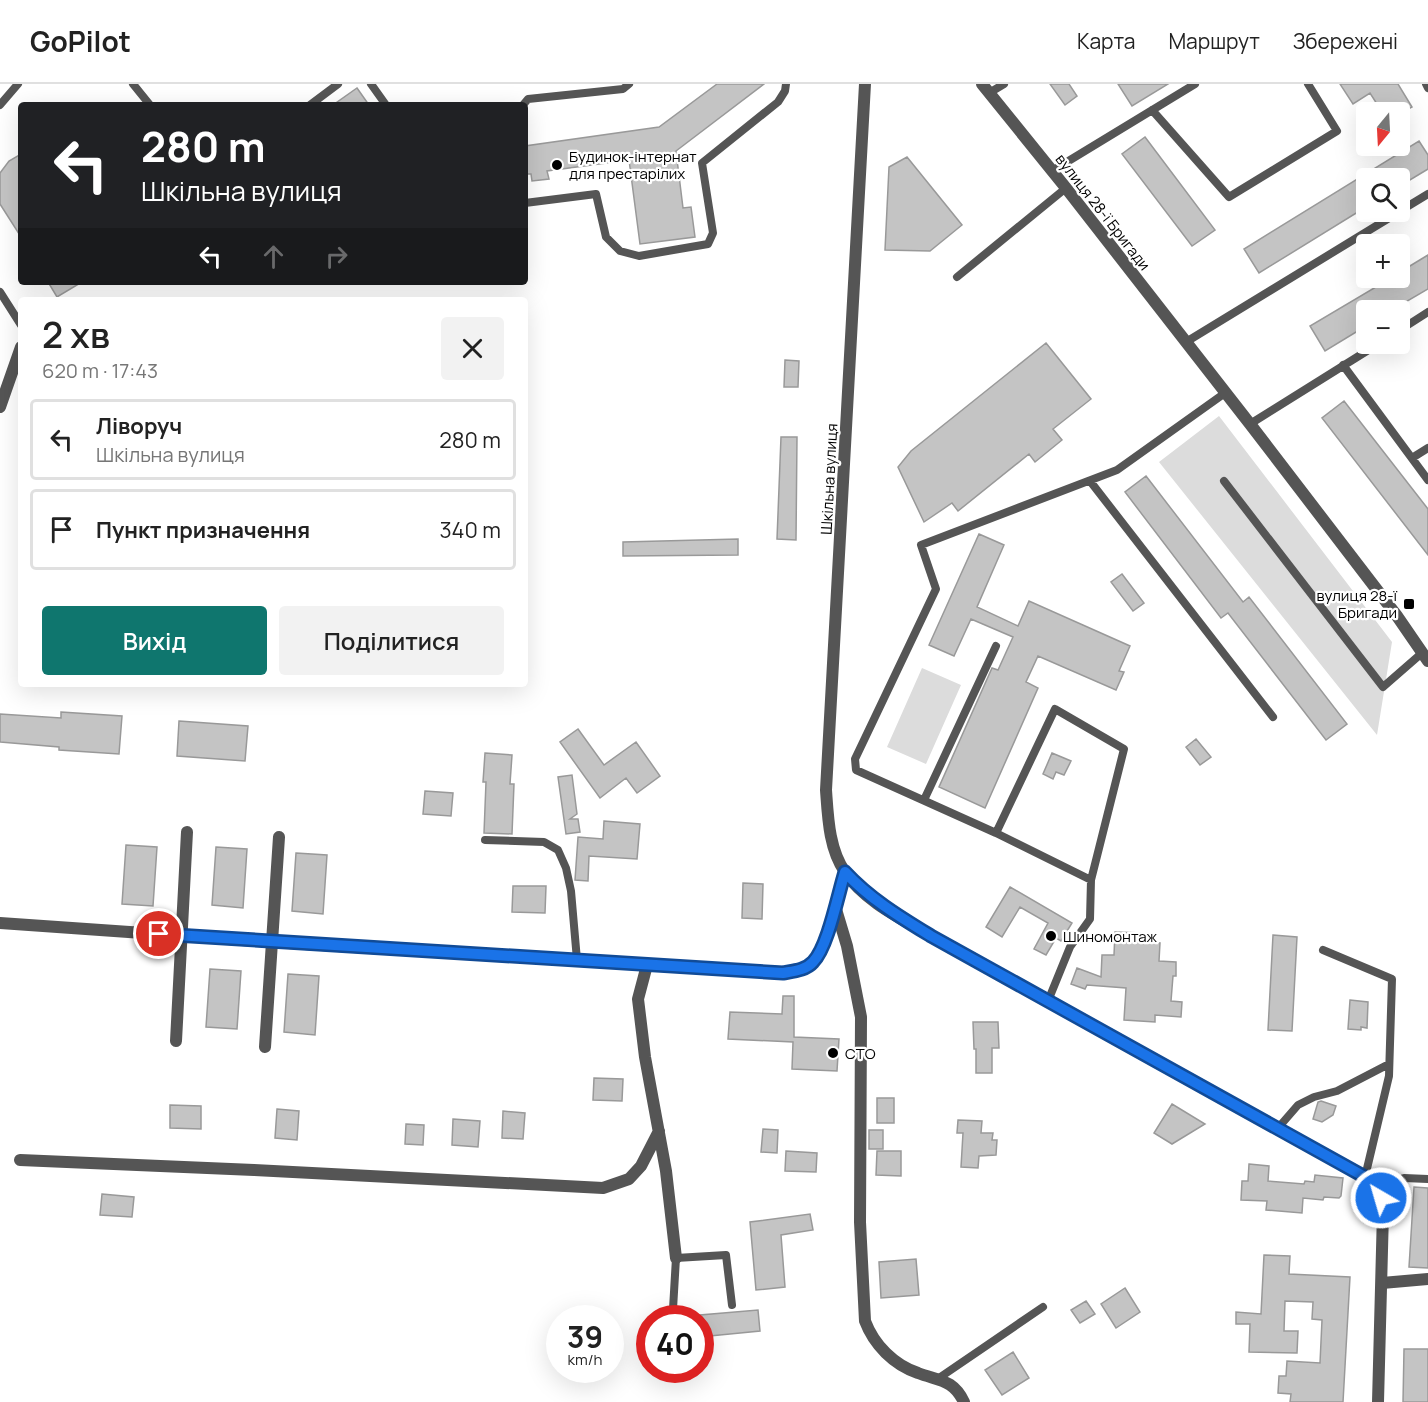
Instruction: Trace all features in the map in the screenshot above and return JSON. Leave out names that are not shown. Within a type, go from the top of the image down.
[{"type":"street","name":"Шкільна вулиця","points":[[865,84],[826,790],[828,820],[834,850],[845,872],[863,891],[885,908],[931,936],[1370,1181]]},
{"type":"street","name":"вулиця 28-ї Бригади","points":[[985,88],[1250,424],[1397,616],[1425,657]]},
{"type":"street","points":[[0,407],[18,356]]},
{"type":"street","points":[[176,1041],[187,832]]},
{"type":"street","points":[[265,1047],[279,837]]},
{"type":"street","points":[[0,923],[783,973],[800,970],[813,963],[821,951],[845,872]]},
{"type":"street","points":[[835,905],[847,946],[861,1017],[860,1222],[865,1321],[869,1332],[880,1347],[901,1365],[918,1373],[939,1378],[954,1386],[964,1402]]},
{"type":"street","points":[[647,965],[638,999],[645,1057],[666,1172],[676,1258]]},
{"type":"street","points":[[20,1160],[603,1188],[629,1179],[641,1166],[659,1131]]},
{"type":"street","points":[[1370,1181],[1381,1198],[1383,1212],[1378,1402]]},
{"type":"street","points":[[1382,1282],[1428,1279]]},
{"type":"lane","points":[[0,105],[18,84]]},
{"type":"lane","points":[[133,84],[148,102]]},
{"type":"lane","points":[[314,102],[338,84]]},
{"type":"lane","points":[[371,84],[384,102]]},
{"type":"lane","points":[[526,102],[528,99],[623,89],[629,84]]},
{"type":"lane","points":[[528,203],[596,194],[606,237],[620,251],[639,256],[708,244],[713,233],[702,163],[778,102],[785,92],[786,84]]},
{"type":"lane","points":[[985,88],[1004,84]]},
{"type":"lane","points":[[1052,171],[1195,84]]},
{"type":"lane","points":[[1152,110],[1229,197],[1337,131],[1308,84]]},
{"type":"lane","points":[[1426,84],[1428,88]]},
{"type":"lane","points":[[957,277],[1066,188]]},
{"type":"lane","points":[[1410,205],[1428,194]]},
{"type":"lane","points":[[1186,342],[1381,222]]},
{"type":"lane","points":[[0,292],[18,320]]},
{"type":"lane","points":[[1410,324],[1428,312]]},
{"type":"lane","points":[[1250,424],[1361,354]]},
{"type":"lane","points":[[1343,365],[1428,480]]},
{"type":"lane","points":[[1091,880],[996,833],[856,770],[855,759],[936,589],[921,545],[1118,470],[1225,393]]},
{"type":"lane","points":[[1412,458],[1428,448]]},
{"type":"lane","points":[[1090,481],[1273,717]]},
{"type":"lane","points":[[1224,481],[1383,687],[1425,657]]},
{"type":"lane","points":[[924,800],[996,646]]},
{"type":"lane","points":[[996,833],[1055,709],[1124,749],[1091,880],[1090,919],[1070,947],[1048,1001]]},
{"type":"lane","points":[[485,840],[544,842],[558,850],[566,868],[571,891],[577,960]]},
{"type":"lane","points":[[1323,950],[1392,979],[1389,1076],[1370,1181],[1404,1178],[1428,1179]]},
{"type":"lane","points":[[1278,1128],[1298,1105],[1314,1097],[1337,1091],[1389,1064]]},
{"type":"lane","points":[[673,1305],[676,1258],[726,1255],[732,1305]]},
{"type":"lane","points":[[939,1378],[1043,1307]]},
{"type":"shaded area","points":[[1219,416],[1392,642],[1377,735],[1159,462]]},
{"type":"shaded area","points":[[922,668],[961,685],[926,764],[887,747]]},
{"type":"building","name":"Будинок-інтернат для престарілих","points":[[717,84],[764,84],[676,151],[683,208],[691,207],[695,237],[640,244],[629,160],[547,171],[549,179],[532,181],[531,174],[528,174],[528,146],[659,127]]},
{"type":"building","points":[[1050,84],[1069,84],[1077,96],[1065,105]]},
{"type":"building","points":[[1118,84],[1168,84],[1132,106]]},
{"type":"building","points":[[1340,84],[1398,84],[1409,102],[1376,102],[1370,93],[1353,104]]},
{"type":"building","points":[[357,88],[367,102],[337,102]]},
{"type":"building","points":[[1145,137],[1215,230],[1192,246],[1122,154]]},
{"type":"building","points":[[1419,141],[1428,155],[1428,169],[1410,180],[1410,168],[1375,168],[1395,156],[1410,156],[1410,147]]},
{"type":"building","points":[[18,156],[18,232],[0,204],[0,173],[9,161]]},
{"type":"building","points":[[907,157],[962,225],[930,251],[885,250],[889,167]]},
{"type":"building","points":[[1356,180],[1356,213],[1259,273],[1244,249]]},
{"type":"building","points":[[1428,255],[1428,289],[1409,300],[1356,300],[1356,332],[1325,351],[1310,326],[1374,288],[1410,288],[1410,266]]},
{"type":"building","points":[[50,285],[77,285],[57,297]]},
{"type":"building","points":[[1046,343],[1091,399],[1053,429],[1062,440],[1035,462],[1029,454],[958,511],[952,503],[924,522],[898,467],[911,451]]},
{"type":"building","points":[[785,360],[799,361],[798,387],[784,387]]},
{"type":"building","points":[[1344,401],[1428,509],[1428,555],[1322,418]]},
{"type":"building","points":[[781,437],[797,437],[796,540],[777,539]]},
{"type":"building","points":[[1146,476],[1243,602],[1249,597],[1347,724],[1326,740],[1228,613],[1221,618],[1125,492]]},
{"type":"building","points":[[979,534],[1004,545],[977,607],[1018,626],[1029,601],[1130,646],[1119,671],[1124,672],[1116,690],[1038,656],[1026,682],[1038,688],[985,808],[939,787],[992,668],[998,670],[1013,637],[971,619],[954,656],[929,645]]},
{"type":"building","points":[[738,539],[738,555],[623,556],[623,542]]},
{"type":"building","points":[[1122,574],[1144,603],[1133,611],[1111,582]]},
{"type":"building","points":[[61,712],[122,716],[119,754],[59,750],[59,747],[0,742],[0,714],[61,718]]},
{"type":"building","points":[[179,721],[248,726],[245,761],[177,756]]},
{"type":"building","points":[[578,729],[604,765],[636,742],[660,776],[637,793],[626,778],[600,798],[560,742]]},
{"type":"building","points":[[1196,739],[1211,757],[1200,765],[1186,747]]},
{"type":"building","points":[[485,753],[512,755],[510,784],[514,784],[512,834],[484,833]]},
{"type":"building","points":[[1052,753],[1071,761],[1064,775],[1056,772],[1053,779],[1043,774]]},
{"type":"building","points":[[572,775],[577,814],[570,819],[578,819],[580,832],[566,834],[558,777]]},
{"type":"building","points":[[425,791],[453,793],[451,816],[423,814]]},
{"type":"building","points":[[604,821],[640,824],[637,859],[589,856],[588,881],[575,880],[578,837],[603,839]]},
{"type":"building","points":[[126,845],[157,847],[153,906],[122,904]]},
{"type":"building","points":[[216,847],[247,849],[243,908],[212,905]]},
{"type":"building","points":[[296,853],[327,855],[323,914],[292,911]]},
{"type":"building","points":[[743,883],[763,884],[762,919],[742,918]]},
{"type":"building","points":[[513,886],[546,886],[545,913],[512,912]]},
{"type":"building","points":[[1010,887],[1072,923],[1061,941],[1056,938],[1046,955],[1034,949],[1048,923],[1020,907],[1002,937],[986,927]]},
{"type":"building","points":[[1115,932],[1142,933],[1142,941],[1160,943],[1159,961],[1176,962],[1171,1001],[1182,1002],[1181,1017],[1155,1015],[1155,1022],[1124,1020],[1126,988],[1087,985],[1085,989],[1071,984],[1077,968],[1101,977],[1102,955],[1114,955]]},
{"type":"building","points":[[1273,935],[1297,937],[1292,1031],[1268,1030]]},
{"type":"building","points":[[210,969],[241,971],[237,1029],[206,1027]]},
{"type":"building","points":[[288,974],[319,976],[315,1035],[284,1032]]},
{"type":"building","points":[[783,996],[794,996],[794,1037],[839,1039],[837,1071],[792,1069],[793,1042],[728,1039],[730,1012],[782,1014]]},
{"type":"building","points":[[1350,1000],[1368,1002],[1367,1028],[1348,1029]]},
{"type":"building","points":[[973,1022],[998,1022],[999,1048],[992,1048],[992,1073],[976,1073]]},
{"type":"building","points":[[594,1078],[623,1079],[622,1101],[593,1100]]},
{"type":"building","points":[[877,1098],[894,1098],[894,1123],[877,1123]]},
{"type":"building","points":[[1318,1102],[1336,1106],[1333,1115],[1322,1122],[1313,1119]]},
{"type":"building","points":[[1172,1104],[1205,1124],[1172,1144],[1154,1133]]},
{"type":"building","points":[[170,1105],[201,1106],[201,1129],[170,1128]]},
{"type":"building","points":[[277,1109],[299,1111],[297,1140],[275,1138]]},
{"type":"building","points":[[503,1111],[525,1113],[523,1139],[502,1138]]},
{"type":"building","points":[[453,1119],[480,1121],[478,1147],[452,1145]]},
{"type":"building","points":[[958,1120],[982,1121],[981,1133],[993,1133],[992,1140],[997,1140],[996,1155],[979,1156],[978,1168],[961,1167],[963,1133],[957,1133]]},
{"type":"building","points":[[406,1124],[424,1125],[423,1145],[405,1144]]},
{"type":"building","points":[[763,1129],[778,1130],[777,1153],[761,1152]]},
{"type":"building","points":[[869,1130],[883,1130],[883,1149],[869,1149]]},
{"type":"building","points":[[786,1151],[817,1153],[816,1172],[785,1171]]},
{"type":"building","points":[[877,1151],[901,1151],[901,1176],[876,1175]]},
{"type":"building","points":[[1249,1164],[1269,1166],[1268,1181],[1304,1184],[1305,1181],[1314,1182],[1315,1175],[1343,1178],[1341,1196],[1339,1198],[1324,1197],[1323,1200],[1303,1198],[1302,1213],[1266,1210],[1267,1201],[1241,1200],[1242,1181],[1248,1181]]},
{"type":"building","points":[[1414,1187],[1428,1188],[1428,1268],[1409,1267]]},
{"type":"building","points":[[102,1194],[134,1197],[132,1217],[100,1215]]},
{"type":"building","points":[[810,1214],[813,1230],[781,1235],[785,1287],[756,1290],[750,1222]]},
{"type":"building","points":[[1264,1255],[1290,1256],[1289,1274],[1350,1277],[1343,1402],[1290,1402],[1291,1394],[1278,1393],[1279,1376],[1286,1376],[1287,1361],[1320,1363],[1322,1320],[1312,1319],[1313,1302],[1285,1301],[1284,1331],[1298,1331],[1297,1353],[1249,1352],[1250,1324],[1236,1324],[1236,1312],[1261,1314]]},
{"type":"building","points":[[916,1259],[919,1295],[881,1298],[879,1262]]},
{"type":"building","points":[[1125,1288],[1140,1312],[1116,1328],[1101,1304]]},
{"type":"building","points":[[1086,1301],[1095,1314],[1080,1323],[1071,1310]]},
{"type":"building","points":[[758,1310],[760,1331],[714,1336],[714,1314]]},
{"type":"building","points":[[1404,1349],[1428,1349],[1428,1402],[1403,1402]]},
{"type":"building","points":[[1013,1352],[1029,1378],[1002,1395],[985,1370]]},
{"type":"place","name":"Будинок-інтернат для престарілих","points":[[557,165]]},
{"type":"place","name":"вулиця 28-ї Бригади","points":[[1409,604]]},
{"type":"place","name":"Шиномонтаж","points":[[1051,936]]},
{"type":"place","name":"СТО","points":[[833,1053]]},
{"type":"route","points":[[159,934],[783,973],[800,970],[813,963],[821,951],[845,872],[863,891],[885,908],[931,936],[1365,1177],[1381,1198]]}]
